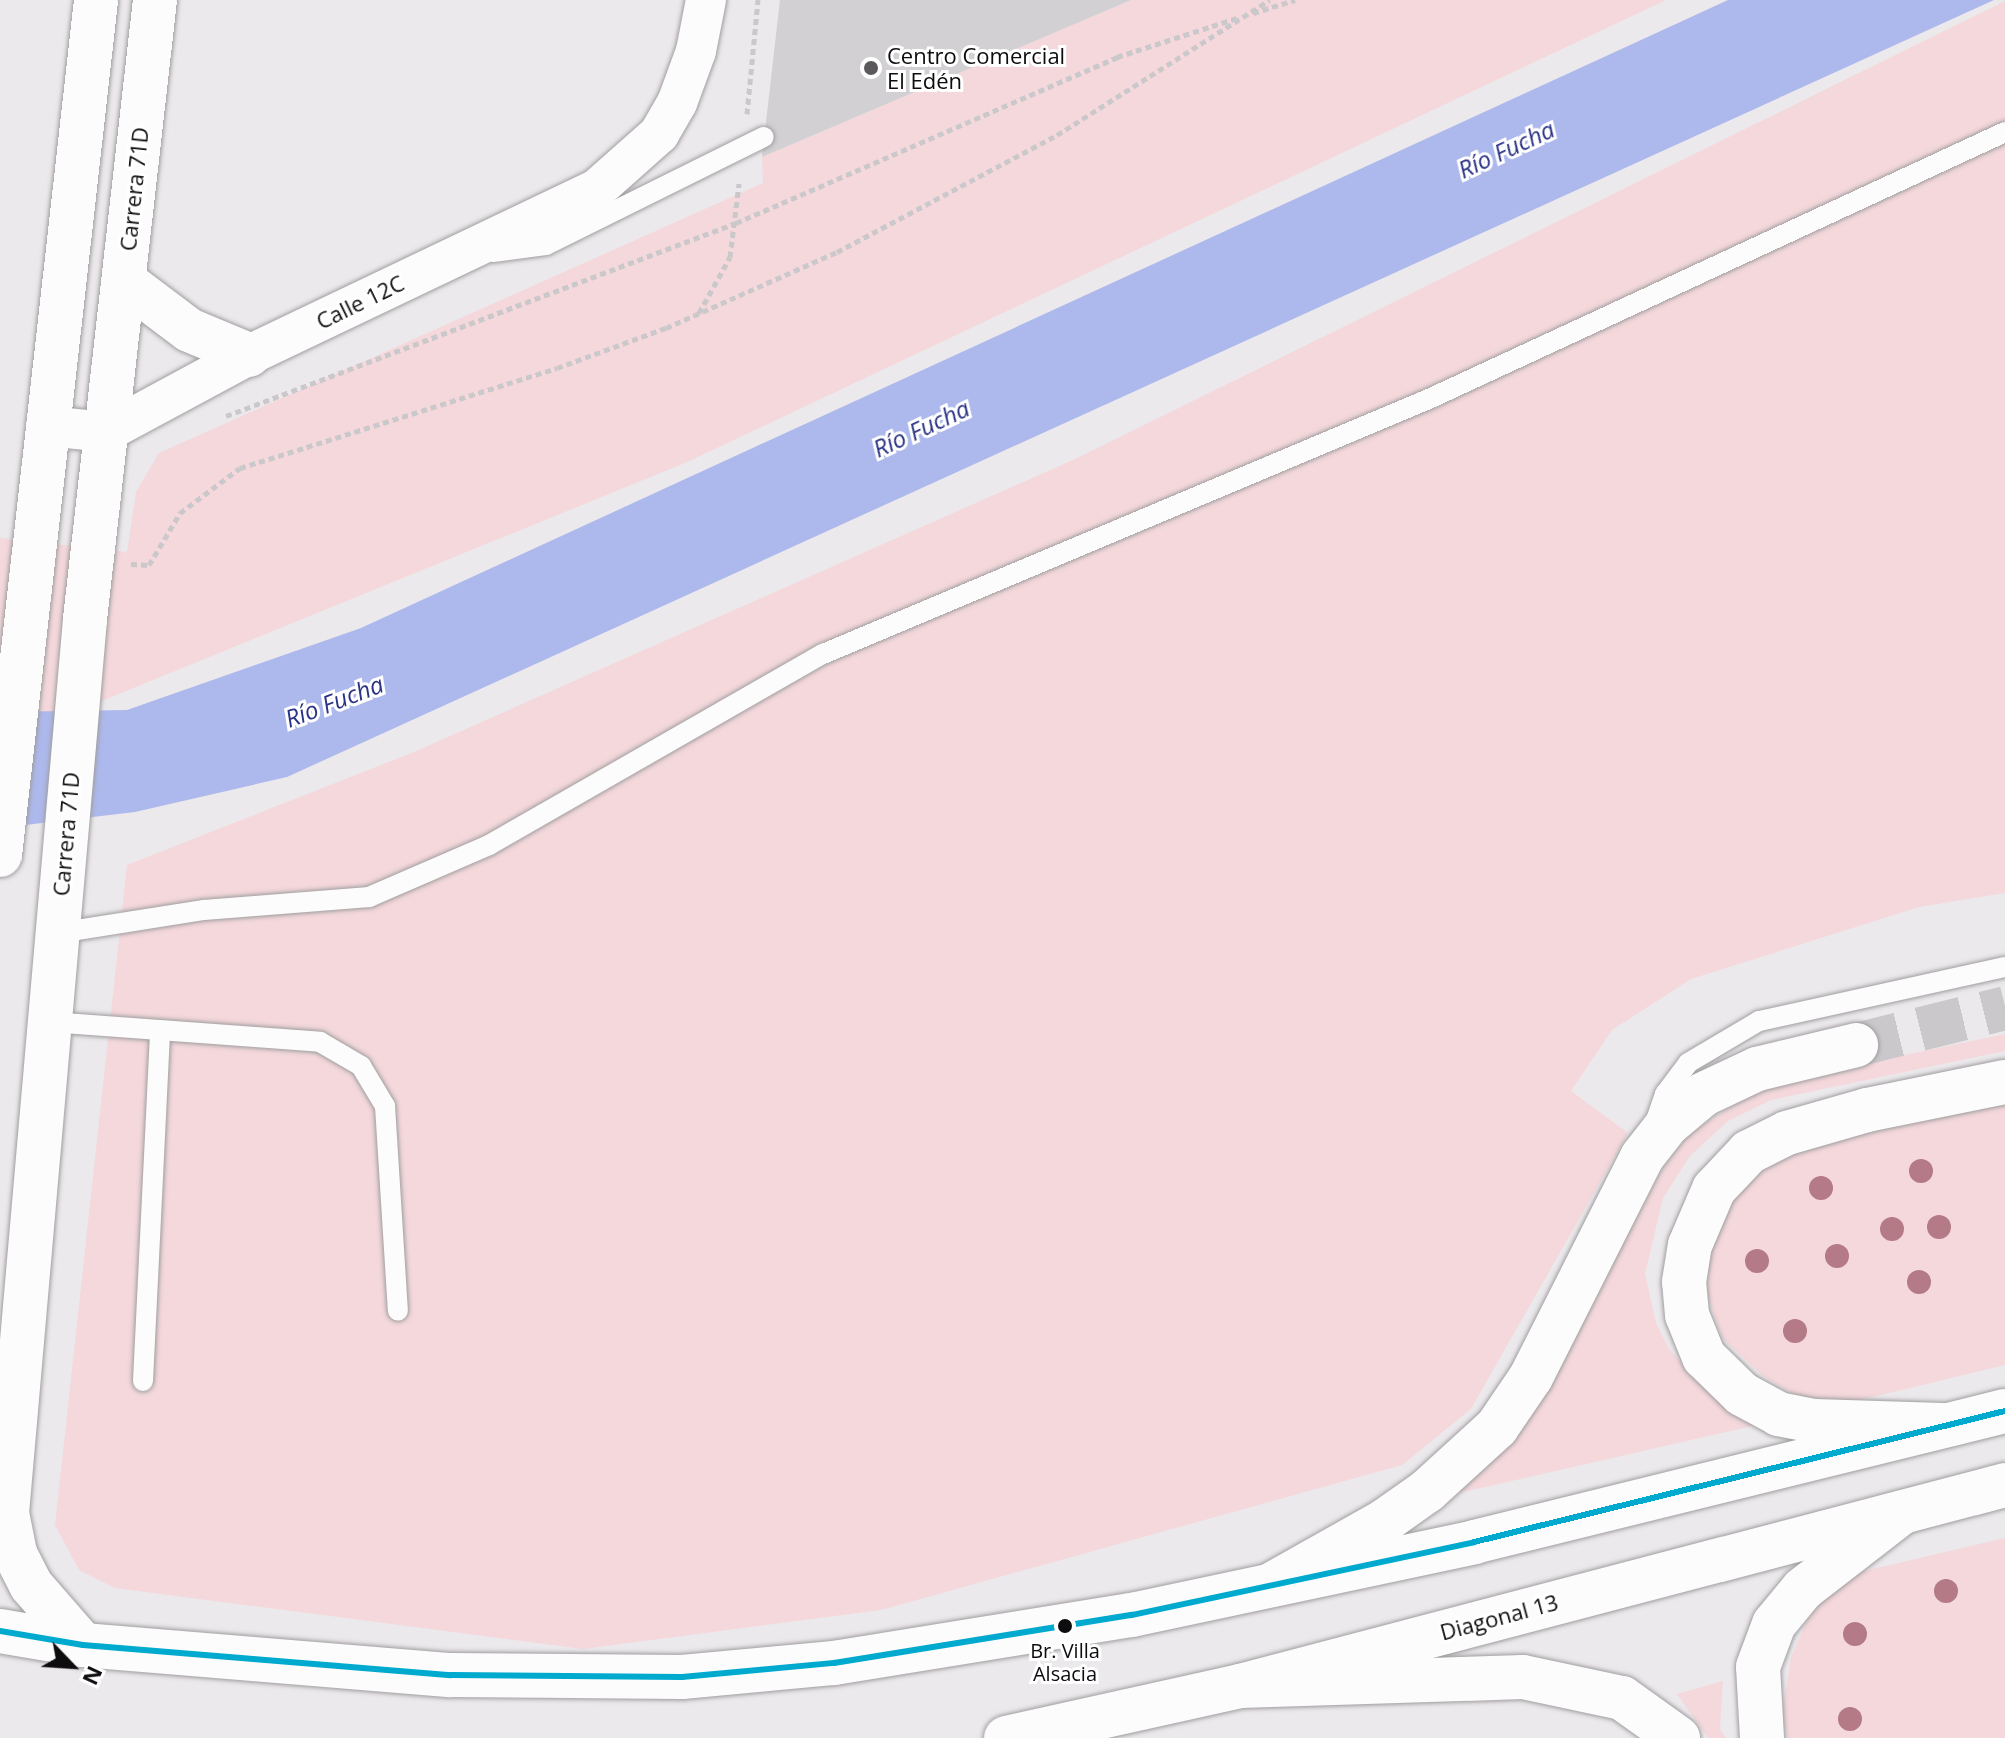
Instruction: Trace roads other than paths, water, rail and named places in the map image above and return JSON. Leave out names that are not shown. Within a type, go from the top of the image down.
[{"type":"main road","points":[[0,855],[23,616],[96,0]]},
{"type":"main road","name":"Carrera 71D","points":[[83,1645],[31,1585],[15,1553],[7,1513],[85,619],[155,0]]},
{"type":"main road","points":[[124,281],[189,330],[249,355]]},
{"type":"main road","points":[[1271,1585],[1383,1522],[1497,1427],[1531,1377],[1642,1157],[1667,1125],[1704,1094],[1757,1069],[1856,1045]]},
{"type":"main road","points":[[1974,1418],[1814,1421],[1779,1414],[1742,1394],[1704,1357],[1687,1315],[1690,1245],[1714,1189],[1749,1152],[1787,1133],[1867,1110],[2005,1082]]},
{"type":"main road","points":[[0,1631],[83,1645],[451,1675],[682,1677],[891,1656],[1271,1585],[1474,1542],[1974,1418]]},
{"type":"main road","name":"Diagonal 13","points":[[1006,1738],[1240,1686],[1998,1487]]},
{"type":"main road","points":[[1762,1738],[1758,1667],[1774,1624],[1803,1589],[1901,1513]]},
{"type":"main road","points":[[1240,1686],[1523,1677],[1622,1698],[1678,1738]]},
{"type":"street","name":"Calle 12C","points":[[106,432],[249,355],[597,189],[659,134],[696,51],[706,0]]},
{"type":"street","points":[[46,426],[106,432]]},
{"type":"lane","points":[[59,915],[204,910],[369,897],[489,845],[823,654],[1431,398],[2005,132]]},
{"type":"lane","points":[[453,257],[546,245],[764,137]]},
{"type":"lane","points":[[1642,1157],[1665,1094],[1688,1063],[1723,1038],[1759,1021],[2005,967]]},
{"type":"lane","points":[[50,1022],[320,1042],[361,1066],[385,1106],[398,1311]]},
{"type":"lane","points":[[143,1381],[160,1030]]},
{"type":"water","name":"Río Fucha","points":[[1728,0],[1994,0],[287,777],[135,812],[0,828],[0,712],[127,710],[361,628]]},
{"type":"tunnel","points":[[1856,1045],[2005,1008]]},
{"type":"place","name":"Centro Comercial El Edén","points":[[871,68]]},
{"type":"place","name":"Br. Villa Alsacia","points":[[1065,1626]]}]
